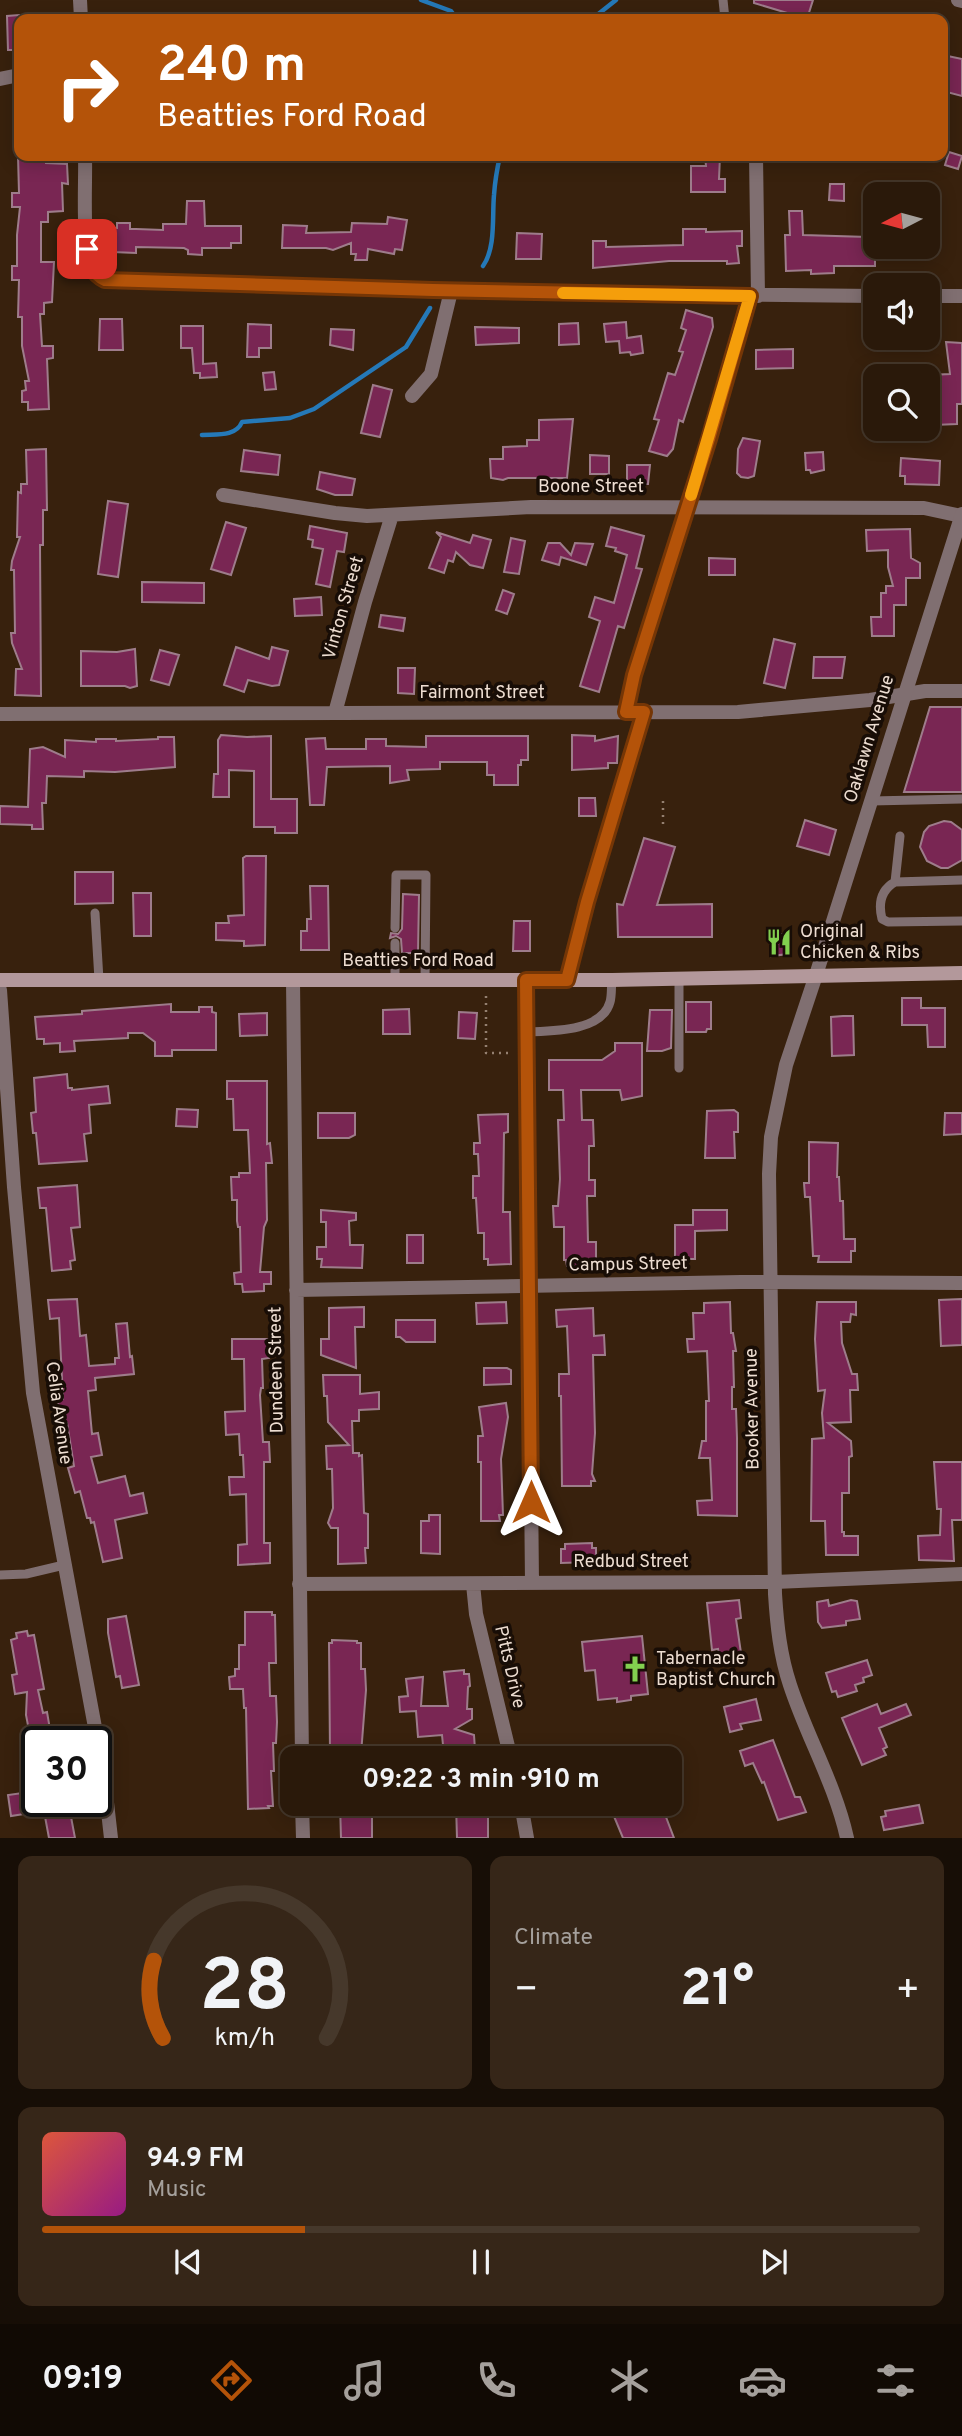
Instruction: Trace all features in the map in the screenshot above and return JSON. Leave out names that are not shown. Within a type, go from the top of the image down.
[{"type":"main road","name":"Beatties Ford Road","points":[[0,980],[612,980],[962,973]]},
{"type":"street","points":[[85,161],[87,249],[93,271],[105,280],[451,291],[863,296]]},
{"type":"street","points":[[626,712],[634,675],[754,296],[756,161]]},
{"type":"street","points":[[412,396],[431,374],[451,291]]},
{"type":"street","points":[[940,296],[962,296]]},
{"type":"street","name":"Boone Street","points":[[223,495],[367,516],[531,507],[687,506],[924,508],[962,515]]},
{"type":"street","name":"Vinton Street","points":[[335,713],[392,515]]},
{"type":"street","name":"Oaklawn Avenue","points":[[816,975],[962,515]]},
{"type":"street","name":"Fairmont Street","points":[[0,714],[771,710],[925,691],[962,691]]},
{"type":"street","points":[[567,980],[587,902],[644,712]]},
{"type":"street","name":"Booker Avenue","points":[[816,975],[786,1065],[771,1137],[769,1174],[775,1581],[778,1634],[789,1684],[835,1798],[847,1838]]},
{"type":"street","points":[[526,980],[532,1583]]},
{"type":"street","name":"Dundeen Street","points":[[293,981],[302,1746]]},
{"type":"street","name":"Celia Avenue","points":[[0,990],[13,1175],[33,1393],[104,1776],[111,1838]]},
{"type":"street","name":"Campus Street","points":[[296,1290],[962,1283]]},
{"type":"street","name":"Redbud Street","points":[[299,1584],[775,1581],[962,1574]]},
{"type":"street","name":"Pitts Drive","points":[[473,1584],[476,1614],[508,1746]]},
{"type":"street","points":[[302,1816],[303,1838]]},
{"type":"street","points":[[523,1816],[527,1838]]},
{"type":"lane","points":[[871,801],[962,799]]},
{"type":"lane","points":[[895,882],[901,836]]},
{"type":"lane","points":[[395,928],[396,875],[426,874],[425,980]]},
{"type":"lane","points":[[962,880],[895,882],[881,895],[880,914],[885,921],[962,921]]},
{"type":"lane","points":[[95,913],[99,980]]},
{"type":"lane","points":[[395,943],[395,981]]},
{"type":"lane","points":[[679,978],[680,1068]]},
{"type":"lane","points":[[527,1032],[583,1027],[601,1016],[610,1004],[612,980]]},
{"type":"lane","points":[[0,1575],[26,1574],[64,1565]]},
{"type":"path","points":[[663,801],[663,825]]},
{"type":"path","points":[[486,996],[486,1053],[515,1053]]},
{"type":"building","points":[[754,0],[813,0],[809,14],[790,14],[754,3]]},
{"type":"building","points":[[14,15],[14,50],[8,50],[7,16]]},
{"type":"building","points":[[948,56],[962,59],[962,96],[948,92]]},
{"type":"building","points":[[949,152],[962,156],[958,169],[945,165]]},
{"type":"building","points":[[18,161],[67,164],[68,184],[62,183],[63,211],[48,212],[48,222],[41,222],[41,262],[54,262],[52,302],[44,303],[44,314],[40,314],[42,346],[53,346],[53,358],[47,359],[49,409],[28,410],[28,402],[22,402],[22,391],[26,390],[25,381],[29,381],[22,346],[22,317],[18,317],[19,280],[12,280],[12,266],[17,266],[20,207],[12,207],[12,193],[19,193]]},
{"type":"building","points":[[706,161],[720,161],[719,179],[725,179],[725,192],[691,192],[691,166],[706,166]]},
{"type":"building","points":[[830,184],[844,184],[844,201],[829,200]]},
{"type":"building","points":[[187,201],[204,201],[205,226],[241,226],[241,243],[231,243],[231,248],[202,248],[202,255],[188,254],[188,250],[184,248],[136,247],[136,253],[113,252],[114,228],[117,228],[117,223],[130,223],[130,229],[163,230],[163,224],[186,224]]},
{"type":"building","points":[[789,211],[802,211],[803,235],[863,237],[863,259],[875,259],[875,266],[834,266],[834,273],[786,271],[785,235],[790,235]]},
{"type":"building","points":[[388,217],[407,220],[402,250],[395,249],[394,254],[368,249],[367,260],[355,260],[356,254],[351,254],[351,243],[333,250],[282,248],[283,225],[307,226],[306,233],[351,232],[352,223],[387,224]]},
{"type":"building","points":[[683,229],[706,229],[706,232],[742,231],[742,246],[737,246],[739,263],[669,261],[593,268],[593,241],[606,241],[606,247],[683,245]]},
{"type":"building","points":[[517,233],[542,234],[541,259],[516,259]]},
{"type":"building","points":[[686,310],[712,318],[713,327],[683,422],[679,420],[673,449],[667,456],[649,451],[659,420],[654,419],[668,373],[675,375],[683,352],[679,351],[686,330],[681,328]]},
{"type":"building","points":[[100,319],[122,319],[123,350],[99,350]]},
{"type":"building","points":[[626,322],[627,338],[641,336],[643,353],[620,353],[619,341],[606,342],[604,324]]},
{"type":"building","points":[[578,323],[579,344],[559,345],[559,324]]},
{"type":"building","points":[[248,324],[271,325],[271,348],[259,348],[259,357],[247,357]]},
{"type":"building","points":[[181,326],[203,326],[203,364],[216,363],[217,377],[200,378],[200,373],[194,373],[192,348],[181,348]]},
{"type":"building","points":[[475,327],[519,328],[519,343],[476,345]]},
{"type":"building","points":[[331,329],[354,330],[353,350],[330,345]]},
{"type":"building","points":[[946,342],[962,343],[962,404],[957,404],[957,424],[940,425],[940,374],[950,374]]},
{"type":"building","points":[[793,349],[793,368],[756,369],[756,350]]},
{"type":"building","points":[[274,372],[276,389],[265,390],[263,373]]},
{"type":"building","points":[[373,385],[392,390],[380,437],[361,433]]},
{"type":"building","points":[[573,419],[567,478],[491,478],[490,459],[503,459],[503,447],[527,446],[527,440],[539,440],[539,420]]},
{"type":"building","points":[[743,438],[760,441],[754,476],[748,478],[737,473],[738,449]]},
{"type":"building","points":[[46,449],[47,510],[43,510],[43,545],[40,545],[41,696],[15,695],[16,669],[22,669],[11,633],[15,633],[14,570],[11,570],[20,537],[17,537],[18,492],[21,493],[21,484],[27,484],[26,450]]},
{"type":"building","points":[[244,450],[280,455],[278,475],[241,471]]},
{"type":"building","points":[[823,452],[824,470],[811,473],[806,470],[805,453]]},
{"type":"building","points":[[590,455],[609,456],[609,474],[590,474]]},
{"type":"building","points":[[901,458],[940,461],[939,485],[905,484],[905,476],[900,476]]},
{"type":"building","points":[[627,465],[650,465],[648,484],[627,484]]},
{"type":"building","points":[[320,472],[355,479],[352,495],[335,495],[317,489]]},
{"type":"building","points":[[108,501],[128,504],[118,577],[98,574]]},
{"type":"building","points":[[226,522],[246,528],[231,575],[211,569]]},
{"type":"building","points":[[310,526],[347,533],[344,552],[337,551],[330,587],[316,584],[323,549],[312,547],[313,540],[308,539]]},
{"type":"building","points":[[611,527],[644,536],[636,568],[642,569],[624,628],[618,626],[599,692],[580,686],[600,621],[589,617],[595,597],[614,603],[627,555],[615,551],[616,548],[606,546]]},
{"type":"building","points":[[910,529],[911,558],[920,563],[920,578],[906,578],[906,605],[894,605],[894,636],[872,636],[871,617],[881,617],[881,593],[886,593],[886,586],[893,586],[888,567],[888,550],[867,551],[866,530]]},
{"type":"building","points":[[436,532],[470,543],[473,535],[491,540],[483,568],[470,565],[456,552],[453,562],[448,560],[444,573],[429,568],[441,537]]},
{"type":"building","points":[[511,538],[525,541],[519,574],[504,572]]},
{"type":"building","points":[[548,543],[560,543],[571,555],[575,543],[593,544],[586,565],[561,557],[559,565],[542,560]]},
{"type":"building","points":[[709,558],[735,559],[735,575],[709,575]]},
{"type":"building","points":[[142,582],[204,583],[204,603],[142,602]]},
{"type":"building","points":[[503,590],[514,594],[507,614],[496,610]]},
{"type":"building","points":[[321,597],[322,615],[295,616],[294,599]]},
{"type":"building","points":[[381,615],[405,618],[403,631],[379,627]]},
{"type":"building","points":[[774,639],[795,644],[785,688],[764,683]]},
{"type":"building","points":[[236,647],[269,659],[272,647],[288,651],[279,685],[272,686],[248,680],[244,692],[224,685]]},
{"type":"building","points":[[135,649],[137,686],[81,686],[81,651],[117,652]]},
{"type":"building","points":[[160,650],[179,655],[169,685],[151,680]]},
{"type":"building","points":[[814,657],[845,657],[842,678],[813,678]]},
{"type":"building","points":[[398,668],[415,668],[414,694],[398,693]]},
{"type":"building","points":[[930,707],[962,707],[962,792],[904,792]]},
{"type":"building","points":[[221,735],[271,736],[271,799],[297,799],[297,833],[275,833],[275,827],[254,827],[254,771],[229,770],[229,797],[213,797],[214,774],[218,774],[218,740]]},
{"type":"building","points":[[572,735],[595,736],[595,741],[618,736],[617,763],[608,763],[608,768],[572,770]]},
{"type":"building","points":[[426,736],[528,736],[528,760],[521,760],[521,765],[518,765],[518,785],[494,785],[494,775],[487,775],[487,762],[440,762],[440,769],[407,770],[409,780],[390,783],[390,766],[327,767],[324,805],[310,805],[306,739],[325,738],[326,749],[366,749],[366,739],[386,739],[386,746],[426,747]]},
{"type":"building","points":[[174,737],[175,767],[115,772],[84,771],[84,777],[47,776],[46,803],[42,803],[43,829],[32,829],[32,825],[0,824],[0,806],[28,807],[30,749],[43,747],[65,757],[65,740],[96,742],[96,739],[116,741]]},
{"type":"building","points":[[579,798],[595,798],[596,816],[579,816]]},
{"type":"building","points":[[805,820],[836,830],[829,855],[797,846]]},
{"type":"building","points":[[944,821],[951,822],[962,830],[962,860],[948,868],[941,868],[927,861],[920,847],[924,832],[929,826]]},
{"type":"building","points":[[644,838],[675,847],[657,905],[712,904],[712,937],[618,937],[617,904],[623,905]]},
{"type":"building","points":[[266,856],[265,945],[244,946],[244,941],[216,940],[216,923],[229,923],[228,916],[244,915],[243,858]]},
{"type":"building","points":[[75,872],[113,872],[113,903],[75,904]]},
{"type":"building","points":[[310,886],[328,886],[329,950],[301,950],[301,931],[307,931],[307,919],[311,919]]},
{"type":"building","points":[[133,893],[151,893],[151,936],[134,936]]},
{"type":"building","points":[[403,894],[419,895],[418,953],[402,953],[401,939],[396,936],[390,938],[391,933],[398,934],[402,929]]},
{"type":"building","points":[[514,921],[530,921],[530,951],[513,951]]},
{"type":"building","name":"Original Chicken & Ribs","points":[[772,934],[788,934],[788,954],[771,956]]},
{"type":"building","points":[[902,998],[921,998],[921,1008],[945,1008],[945,1047],[928,1047],[927,1025],[902,1025]]},
{"type":"building","points":[[686,1002],[711,1002],[711,1029],[706,1032],[686,1032]]},
{"type":"building","points":[[171,1004],[171,1012],[199,1012],[199,1007],[212,1007],[212,1012],[216,1013],[216,1050],[172,1050],[172,1056],[155,1056],[155,1042],[143,1033],[128,1033],[128,1038],[74,1041],[75,1051],[60,1052],[60,1043],[44,1044],[44,1039],[37,1039],[35,1017]]},
{"type":"building","points":[[409,1009],[410,1034],[383,1034],[383,1010]]},
{"type":"building","points":[[650,1010],[672,1010],[671,1048],[647,1051]]},
{"type":"building","points":[[459,1012],[477,1013],[475,1039],[458,1038]]},
{"type":"building","points":[[267,1013],[267,1035],[240,1036],[239,1014]]},
{"type":"building","points":[[853,1016],[854,1055],[832,1056],[831,1017]]},
{"type":"building","points":[[615,1043],[642,1043],[642,1096],[622,1100],[620,1090],[581,1090],[582,1120],[593,1120],[594,1146],[589,1146],[589,1180],[595,1180],[595,1196],[587,1196],[588,1242],[596,1242],[596,1259],[583,1259],[583,1266],[567,1266],[564,1260],[564,1227],[554,1227],[553,1206],[558,1206],[558,1120],[564,1120],[563,1090],[549,1090],[549,1060],[602,1060],[615,1051]]},
{"type":"building","points":[[67,1074],[68,1088],[72,1090],[108,1086],[110,1103],[89,1105],[91,1133],[84,1134],[87,1161],[39,1164],[31,1113],[36,1112],[34,1078]]},
{"type":"building","points":[[227,1081],[267,1081],[267,1144],[270,1143],[272,1163],[266,1163],[267,1220],[260,1272],[271,1272],[271,1284],[264,1284],[264,1291],[243,1292],[242,1284],[235,1284],[234,1273],[241,1272],[240,1227],[237,1221],[237,1200],[232,1200],[231,1177],[239,1177],[239,1173],[250,1173],[248,1130],[234,1130],[233,1099],[227,1099]]},
{"type":"building","points":[[177,1109],[198,1110],[197,1127],[176,1126]]},
{"type":"building","points":[[734,1110],[738,1113],[738,1132],[734,1132],[735,1158],[705,1158],[707,1111]]},
{"type":"building","points":[[318,1113],[355,1113],[355,1135],[349,1138],[318,1138]]},
{"type":"building","points":[[945,1113],[962,1113],[962,1134],[944,1135]]},
{"type":"building","points":[[508,1114],[508,1132],[504,1133],[503,1212],[510,1212],[511,1264],[488,1265],[488,1259],[484,1259],[484,1233],[478,1233],[476,1198],[473,1198],[473,1176],[479,1176],[478,1154],[474,1154],[474,1143],[480,1143],[478,1115]]},
{"type":"building","points":[[809,1142],[838,1143],[837,1177],[840,1201],[843,1201],[844,1239],[855,1239],[851,1262],[818,1262],[819,1256],[813,1256],[810,1197],[805,1197],[804,1183],[809,1183]]},
{"type":"building","points":[[77,1185],[80,1227],[71,1228],[75,1260],[70,1261],[71,1269],[52,1271],[46,1208],[40,1208],[38,1188]]},
{"type":"building","points":[[321,1210],[356,1213],[356,1220],[349,1221],[350,1245],[363,1245],[362,1268],[321,1267],[322,1259],[317,1259],[317,1247],[326,1247],[326,1222],[321,1222]]},
{"type":"building","points":[[693,1210],[727,1210],[727,1230],[695,1231],[695,1259],[675,1259],[675,1225],[693,1225]]},
{"type":"building","points":[[407,1235],[423,1235],[423,1263],[407,1263]]},
{"type":"building","points":[[77,1299],[80,1336],[86,1335],[89,1366],[115,1364],[115,1358],[119,1358],[116,1324],[127,1323],[134,1374],[95,1378],[96,1390],[88,1391],[92,1434],[98,1433],[102,1455],[91,1457],[98,1483],[125,1476],[130,1496],[143,1493],[147,1513],[115,1520],[122,1558],[103,1562],[94,1522],[91,1523],[90,1518],[87,1518],[80,1491],[75,1493],[68,1468],[74,1466],[67,1423],[64,1423],[64,1415],[59,1415],[58,1400],[63,1399],[59,1318],[50,1319],[48,1300]]},
{"type":"building","points":[[962,1299],[962,1345],[941,1346],[939,1300]]},
{"type":"building","points":[[506,1302],[507,1323],[477,1324],[476,1303]]},
{"type":"building","points":[[730,1302],[731,1333],[736,1351],[733,1351],[732,1409],[736,1409],[737,1516],[698,1515],[697,1501],[712,1500],[710,1458],[699,1458],[702,1441],[706,1441],[706,1401],[709,1401],[707,1351],[688,1352],[687,1339],[694,1339],[693,1313],[704,1313],[704,1303]]},
{"type":"building","points":[[817,1302],[856,1302],[856,1315],[851,1314],[850,1322],[841,1322],[842,1343],[852,1374],[857,1374],[858,1390],[850,1390],[851,1422],[828,1423],[851,1441],[849,1493],[842,1493],[842,1532],[844,1536],[858,1536],[858,1555],[826,1555],[825,1521],[811,1521],[812,1439],[824,1438],[822,1413],[825,1390],[818,1391],[815,1339]]},
{"type":"building","points":[[364,1307],[364,1327],[355,1327],[356,1368],[321,1355],[321,1339],[329,1339],[329,1308]]},
{"type":"building","points":[[593,1308],[594,1336],[604,1335],[605,1355],[593,1355],[595,1433],[592,1474],[595,1481],[591,1481],[591,1486],[562,1486],[559,1374],[569,1374],[567,1326],[557,1327],[556,1310]]},
{"type":"building","points":[[396,1320],[435,1320],[435,1342],[406,1342],[396,1337]]},
{"type":"building","points":[[232,1339],[268,1339],[269,1358],[262,1359],[263,1388],[260,1395],[263,1442],[269,1442],[270,1462],[264,1462],[264,1543],[270,1543],[270,1563],[238,1565],[238,1545],[247,1544],[246,1494],[230,1495],[229,1477],[244,1477],[243,1455],[240,1455],[239,1434],[226,1435],[225,1412],[245,1411],[244,1359],[232,1359]]},
{"type":"building","points":[[484,1368],[511,1370],[511,1384],[484,1385]]},
{"type":"building","points":[[323,1375],[360,1375],[360,1394],[379,1392],[379,1409],[359,1410],[359,1421],[352,1421],[353,1453],[362,1455],[364,1513],[368,1514],[366,1563],[338,1564],[338,1528],[331,1528],[328,1523],[333,1508],[332,1469],[327,1469],[326,1446],[349,1445],[328,1422]]},
{"type":"building","points":[[506,1403],[508,1417],[501,1459],[503,1515],[499,1515],[500,1521],[481,1521],[478,1436],[483,1436],[479,1407]]},
{"type":"building","points":[[934,1462],[962,1462],[962,1520],[952,1520],[954,1561],[919,1560],[918,1536],[940,1535],[941,1509],[937,1509]]},
{"type":"building","points":[[429,1515],[440,1515],[440,1554],[421,1553],[421,1521],[429,1521]]},
{"type":"building","points":[[592,1543],[592,1548],[596,1548],[596,1560],[561,1563],[561,1549],[565,1549],[565,1544]]},
{"type":"building","points":[[739,1600],[741,1618],[736,1619],[741,1653],[719,1656],[718,1649],[712,1650],[707,1603]]},
{"type":"building","points":[[828,1600],[829,1606],[857,1601],[860,1619],[846,1621],[846,1625],[822,1628],[818,1622],[817,1602]]},
{"type":"building","points":[[245,1612],[272,1612],[272,1615],[275,1615],[276,1663],[269,1663],[270,1696],[276,1696],[277,1722],[276,1743],[273,1743],[274,1771],[271,1771],[273,1806],[268,1806],[269,1808],[248,1809],[246,1708],[243,1689],[230,1689],[229,1677],[235,1676],[235,1669],[239,1669],[239,1645],[245,1645]]},
{"type":"building","points":[[126,1616],[139,1685],[122,1688],[120,1676],[116,1677],[108,1619]]},
{"type":"building","points":[[27,1631],[28,1636],[34,1635],[44,1689],[38,1690],[43,1713],[47,1712],[49,1726],[28,1726],[27,1692],[15,1694],[12,1675],[17,1674],[11,1640],[17,1638],[16,1633]]},
{"type":"building","name":"Tabernacle Baptist Church","points":[[642,1636],[648,1694],[631,1696],[631,1700],[617,1702],[617,1698],[598,1700],[595,1670],[585,1671],[582,1642]]},
{"type":"building","points":[[332,1640],[361,1643],[361,1669],[365,1669],[366,1690],[362,1746],[330,1746],[329,1643],[332,1643]]},
{"type":"building","points":[[867,1660],[872,1675],[855,1685],[857,1691],[838,1697],[836,1691],[832,1692],[826,1673]]},
{"type":"building","points":[[464,1670],[464,1674],[469,1674],[467,1709],[472,1709],[472,1719],[455,1729],[474,1735],[475,1746],[443,1746],[442,1735],[418,1737],[416,1711],[400,1712],[399,1697],[408,1696],[406,1679],[423,1677],[421,1706],[448,1706],[444,1672]]},
{"type":"building","points":[[756,1699],[761,1720],[740,1724],[742,1729],[730,1732],[724,1707]]},
{"type":"building","points":[[877,1704],[881,1714],[906,1704],[911,1715],[879,1728],[887,1747],[883,1749],[886,1755],[862,1765],[842,1718]]},
{"type":"building","points":[[773,1740],[795,1797],[800,1797],[806,1812],[778,1820],[764,1782],[762,1783],[753,1763],[745,1766],[740,1751]]},
{"type":"building","points":[[21,1793],[21,1814],[11,1816],[8,1795]]},
{"type":"building","points":[[919,1805],[923,1823],[884,1830],[881,1817],[886,1816],[885,1811]]},
{"type":"building","points":[[340,1816],[372,1816],[372,1838],[341,1838]]},
{"type":"building","points":[[456,1816],[488,1816],[488,1838],[457,1838]]},
{"type":"building","points":[[614,1816],[666,1816],[674,1838],[623,1838]]},
{"type":"building","points":[[45,1817],[71,1817],[75,1838],[49,1838]]},
{"type":"waterway","points":[[421,0],[453,14]]},
{"type":"waterway","points":[[598,14],[616,0]]},
{"type":"waterway","points":[[483,266],[492,241],[494,190],[499,161]]},
{"type":"waterway","points":[[202,435],[225,434],[235,430],[242,422],[290,418],[314,409],[406,347],[430,308]]},
{"type":"slow traffic","points":[[563,293],[750,296],[691,495]]},
{"type":"place","name":"Original Chicken & Ribs","points":[[779,942]]},
{"type":"place","name":"Tabernacle Baptist Church","points":[[635,1669]]},
{"type":"route","points":[[87,249],[93,271],[105,280],[340,288],[750,296],[709,439],[634,675],[626,712],[644,712],[587,902],[567,980],[526,980],[531,1502]]}]
